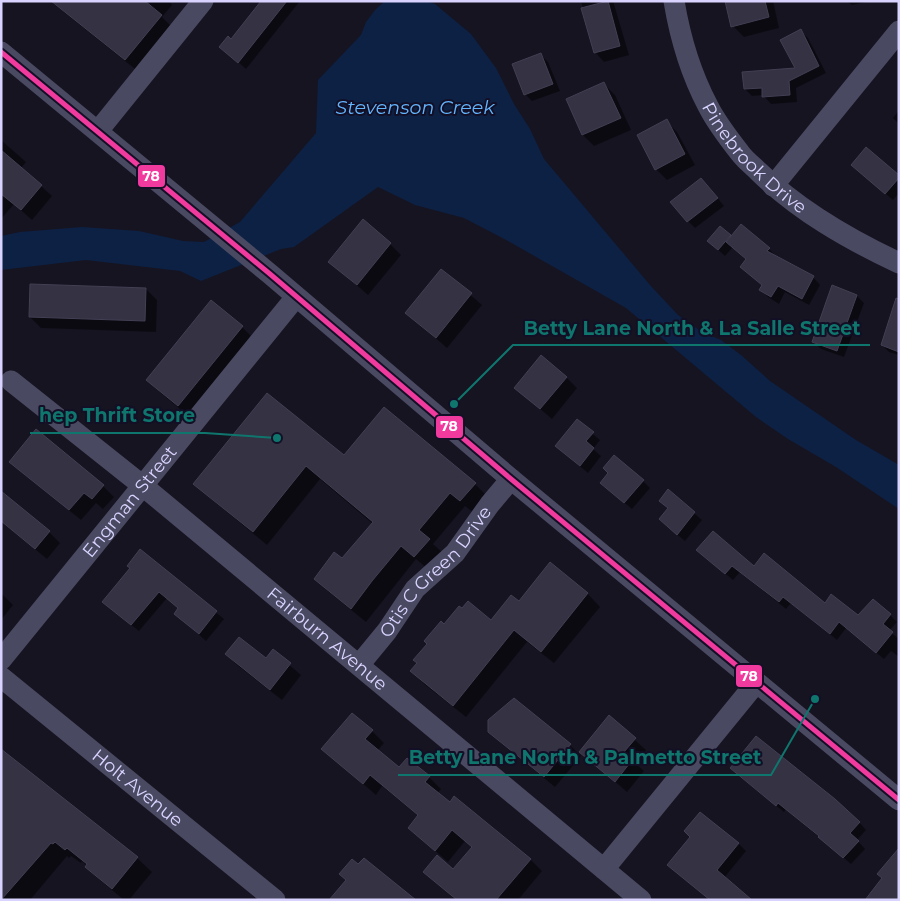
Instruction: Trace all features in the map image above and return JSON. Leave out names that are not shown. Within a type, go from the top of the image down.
[{"type":"street","points":[[98,131],[203,1]]},
{"type":"street","name":"Pinebrook Drive","points":[[674,1],[677,21],[689,61],[708,107],[741,154],[773,186],[814,216],[863,246],[899,263]]},
{"type":"street","points":[[773,186],[899,31]]},
{"type":"street","points":[[1,52],[270,274],[511,479],[899,800]]},
{"type":"street","name":"Engman Street","points":[[1,660],[296,297]]},
{"type":"street","name":"Fairburn Avenue","points":[[11,380],[143,486],[642,900]]},
{"type":"street","name":"Otis C Green Drive","points":[[359,665],[387,631],[415,589],[456,552],[490,504],[511,479]]},
{"type":"street","name":"Holt Avenue","points":[[1,677],[275,900]]},
{"type":"street","points":[[604,869],[756,683]]},
{"type":"water","name":"Stevenson Creek","points":[[385,1],[426,1],[435,4],[471,34],[496,68],[514,104],[530,129],[544,159],[650,285],[678,315],[702,332],[721,340],[770,381],[856,440],[899,465],[899,509],[756,417],[626,308],[464,218],[415,205],[378,187],[294,247],[281,249],[201,281],[180,271],[86,260],[1,270],[1,236],[20,232],[82,227],[139,231],[183,241],[204,242],[240,222],[316,133],[318,80],[361,35],[366,22]]},
{"type":"building","points":[[51,1],[145,1],[162,15],[125,60]]},
{"type":"building","points":[[261,1],[287,1],[238,63],[219,47],[228,36],[231,39]]},
{"type":"building","points":[[608,1],[620,46],[594,53],[581,8]]},
{"type":"building","points":[[725,1],[765,1],[769,17],[731,27]]},
{"type":"building","points":[[801,29],[819,66],[789,81],[790,95],[762,97],[762,88],[744,89],[742,72],[795,68],[780,40]]},
{"type":"building","points":[[541,53],[553,84],[524,95],[512,64]]},
{"type":"building","points":[[604,82],[621,118],[582,135],[566,99]]},
{"type":"building","points":[[667,119],[685,154],[655,170],[637,135]]},
{"type":"building","points":[[866,147],[899,175],[899,178],[885,194],[851,165]]},
{"type":"building","points":[[1,150],[42,185],[21,210],[1,194]]},
{"type":"building","points":[[701,178],[718,198],[687,222],[670,202]]},
{"type":"building","points":[[363,219],[391,243],[357,285],[328,262]]},
{"type":"building","points":[[741,224],[770,248],[767,251],[814,276],[802,299],[778,286],[771,297],[759,290],[762,285],[740,267],[746,259],[726,242]]},
{"type":"building","points":[[720,226],[731,235],[718,250],[707,241]]},
{"type":"building","points":[[441,269],[472,293],[436,338],[405,313]]},
{"type":"building","points":[[30,284],[146,288],[145,321],[29,317]]},
{"type":"building","points":[[832,285],[857,295],[837,351],[812,342]]},
{"type":"building","points":[[896,298],[899,299],[899,352],[881,345]]},
{"type":"building","points":[[211,300],[243,326],[178,406],[146,380]]},
{"type":"building","points":[[541,355],[567,377],[540,409],[514,388]]},
{"type":"building","points":[[267,393],[344,455],[384,407],[476,483],[460,501],[450,493],[419,530],[430,539],[414,557],[401,546],[351,609],[314,579],[334,552],[342,558],[373,522],[306,466],[253,532],[193,484]]},
{"type":"building","points":[[577,419],[594,432],[586,441],[594,448],[580,466],[555,446]]},
{"type":"building","points":[[36,429],[104,485],[92,499],[84,493],[69,510],[9,462]]},
{"type":"building","points":[[614,455],[644,480],[624,503],[600,483],[608,473],[603,468]]},
{"type":"building","points":[[668,489],[695,512],[677,535],[659,519],[668,508],[659,501]]},
{"type":"building","points":[[1,491],[50,531],[35,549],[1,521]]},
{"type":"building","points":[[713,531],[754,566],[764,553],[825,603],[831,594],[858,615],[873,599],[891,614],[883,624],[893,632],[876,653],[839,622],[830,634],[783,597],[779,602],[732,566],[725,574],[696,550]]},
{"type":"building","points":[[140,549],[217,611],[199,634],[174,614],[178,608],[159,592],[131,625],[102,602],[130,568],[127,566]]},
{"type":"building","points":[[550,562],[588,593],[541,652],[514,630],[453,706],[410,671],[417,663],[413,660],[427,644],[424,641],[441,621],[444,624],[459,606],[462,608],[468,601],[491,620],[511,595],[519,601]]},
{"type":"building","points":[[239,637],[266,658],[273,649],[291,663],[270,690],[225,654]]},
{"type":"building","points":[[514,698],[571,744],[544,777],[488,732],[488,720]]},
{"type":"building","points":[[352,713],[373,730],[365,739],[399,767],[407,758],[430,776],[425,782],[450,802],[454,796],[531,859],[496,900],[457,900],[423,872],[437,855],[453,869],[472,847],[452,830],[435,851],[408,828],[418,815],[370,775],[363,784],[321,749]]},
{"type":"building","points":[[609,715],[636,738],[624,752],[633,759],[615,782],[579,752]]},
{"type":"building","points":[[756,736],[835,799],[860,822],[850,833],[859,841],[843,858],[778,803],[776,806],[730,768]]},
{"type":"building","points":[[1,749],[138,857],[112,889],[85,867],[87,864],[67,848],[65,850],[55,842],[51,843],[1,900]]},
{"type":"building","points":[[700,812],[739,843],[717,870],[752,900],[710,900],[667,865],[690,837],[684,831]]},
{"type":"building","points":[[899,848],[899,900],[865,900],[882,878],[877,874]]},
{"type":"building","points":[[364,858],[416,900],[329,900],[346,880],[339,874],[352,859],[358,864]]},
{"type":"transit line","name":"78","points":[[1,52],[270,274],[511,479],[899,800]]},
{"type":"place","name":"Betty Lane North & La Salle Street","points":[[454,404]]},
{"type":"place","name":"hep Thrift Store","points":[[277,438]]},
{"type":"place","name":"Betty Lane North & Palmetto Street","points":[[815,699]]}]
